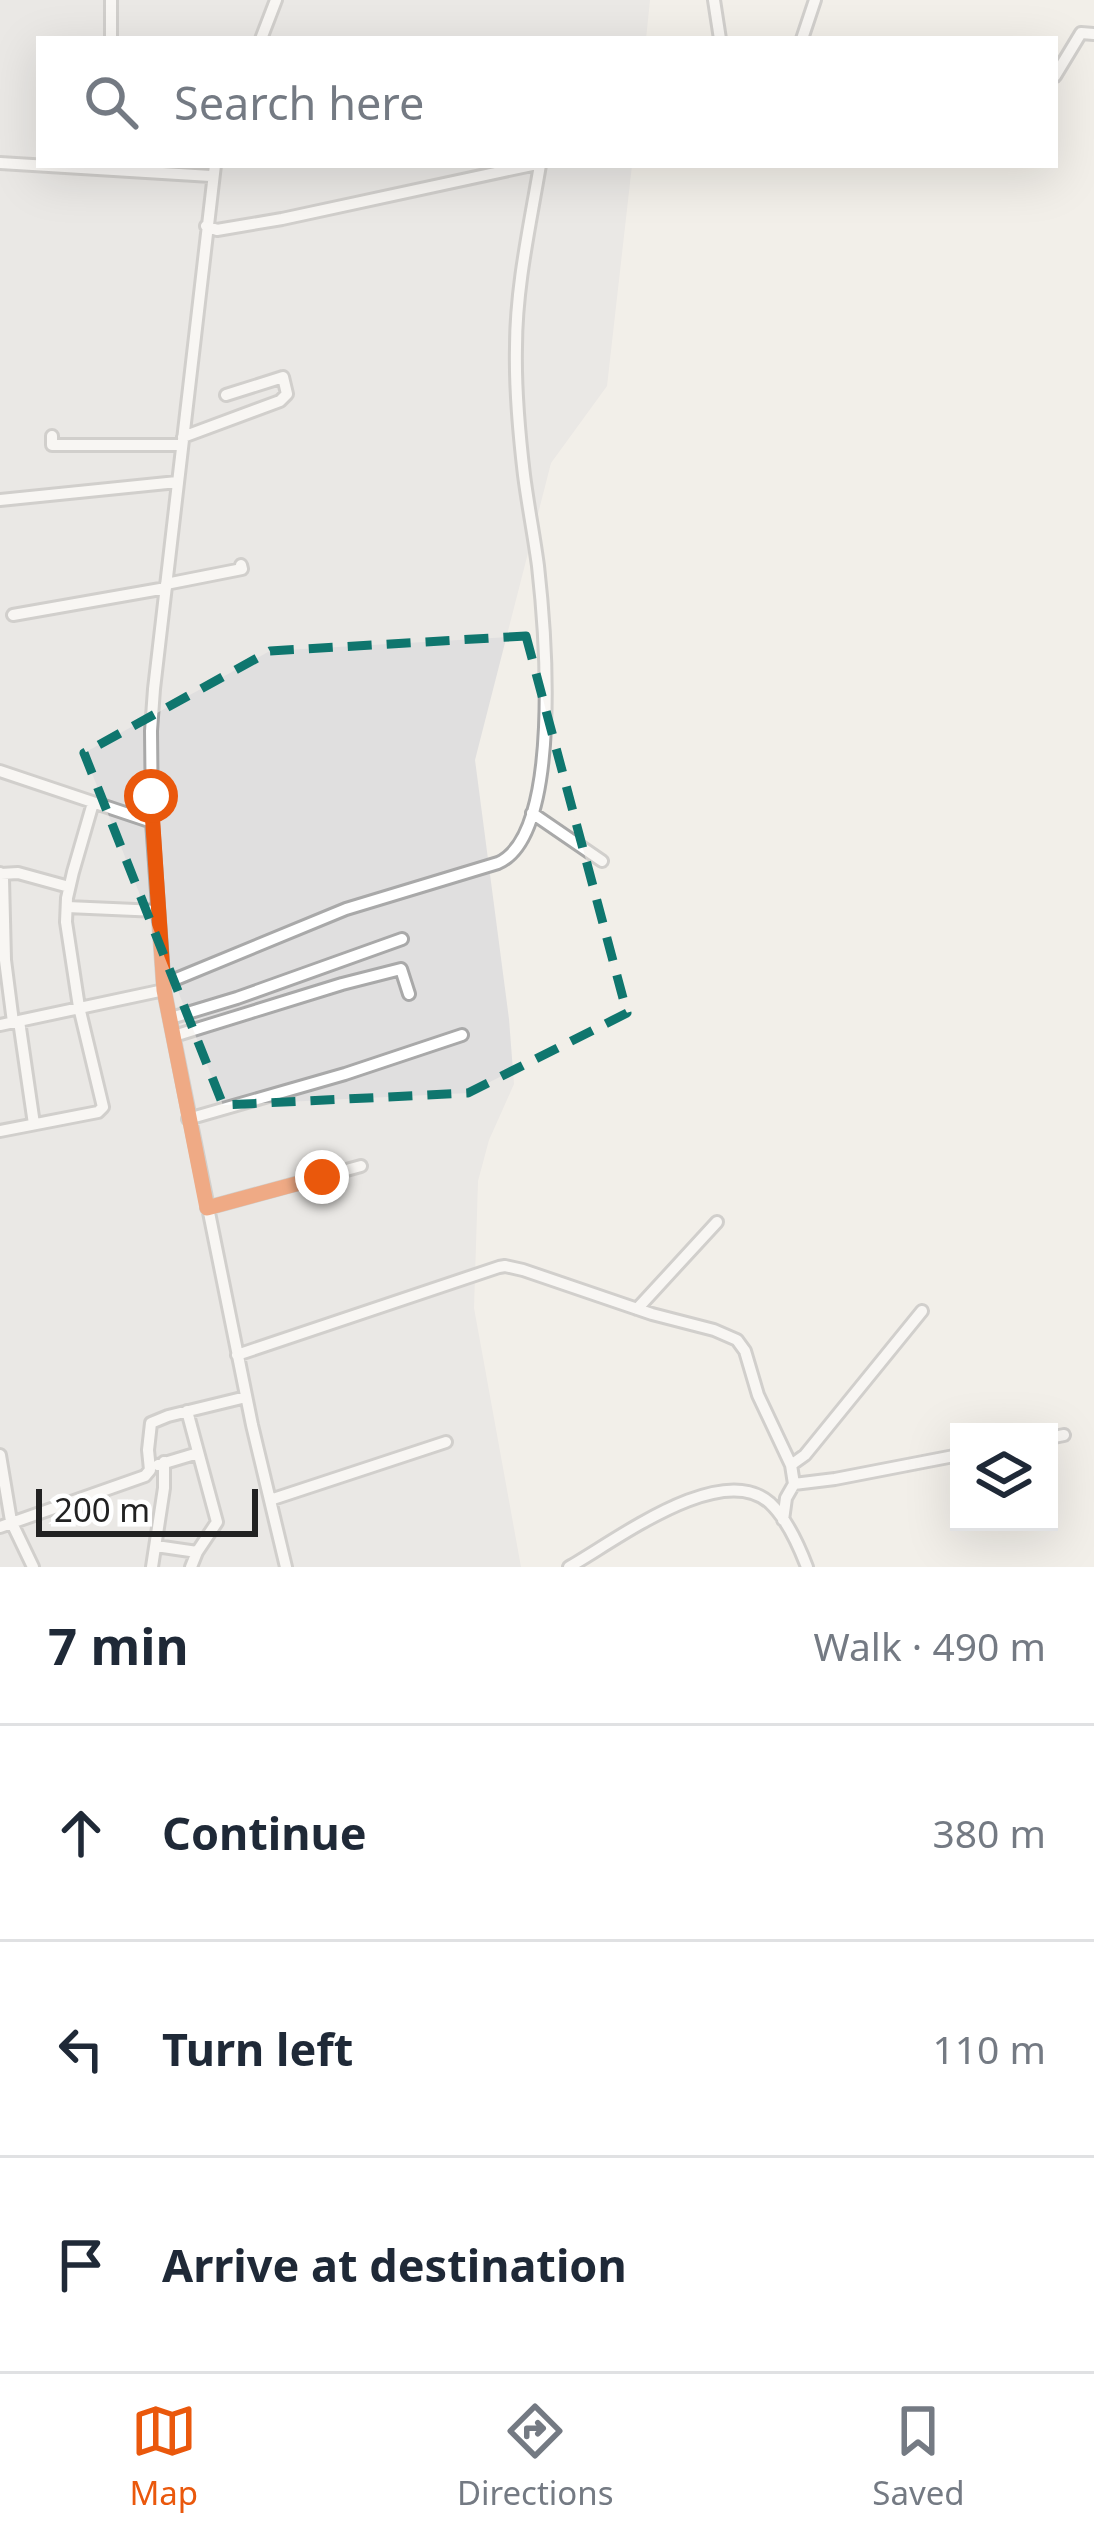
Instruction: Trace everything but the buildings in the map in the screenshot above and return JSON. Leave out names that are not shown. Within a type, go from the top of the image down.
[{"type":"street","points":[[111,0],[112,36]]},
{"type":"street","points":[[262,36],[276,0]]},
{"type":"street","points":[[715,0],[720,36]]},
{"type":"street","points":[[803,36],[815,0]]},
{"type":"street","points":[[1058,71],[1081,33],[1094,34]]},
{"type":"street","points":[[0,163],[36,164]]},
{"type":"street","points":[[133,168],[213,171],[151,731],[152,822],[164,987],[237,1355],[286,1567]]},
{"type":"street","points":[[206,226],[217,230],[282,219],[522,168]]},
{"type":"street","points":[[10,1023],[164,987],[346,909],[511,857],[521,844],[537,799],[543,760],[546,660],[524,477],[515,349],[536,168]]},
{"type":"street","points":[[52,436],[52,445],[182,441],[280,401],[286,394],[283,377],[226,394]]},
{"type":"street","points":[[0,500],[177,482]]},
{"type":"street","points":[[13,615],[166,586],[242,569],[241,565]]},
{"type":"street","points":[[0,771],[152,822]]},
{"type":"street","points":[[0,1131],[98,1112],[103,1107],[79,1007],[67,929],[69,887],[93,803]]},
{"type":"street","points":[[532,813],[602,861]]},
{"type":"street","points":[[34,1124],[10,1023],[0,873],[69,887]]},
{"type":"street","points":[[67,907],[158,911]]},
{"type":"street","points":[[171,1018],[402,939]]},
{"type":"street","points":[[174,1036],[400,969],[409,994]]},
{"type":"street","points":[[188,1119],[462,1035]]},
{"type":"street","points":[[207,1208],[361,1166]]},
{"type":"street","points":[[637,1309],[717,1222]]},
{"type":"street","points":[[237,1355],[505,1266],[737,1340],[791,1465],[794,1484],[783,1520]]},
{"type":"street","points":[[791,1465],[805,1455],[922,1310]]},
{"type":"street","points":[[150,1470],[151,1424],[246,1397]]},
{"type":"street","points":[[187,1411],[217,1522],[190,1567]]},
{"type":"street","points":[[1058,1436],[1064,1435]]},
{"type":"street","points":[[269,1500],[446,1442]]},
{"type":"street","points":[[6,1524],[145,1476],[164,1462],[198,1454]]},
{"type":"street","points":[[0,1455],[6,1524],[33,1567]]},
{"type":"street","points":[[794,1484],[950,1457]]},
{"type":"street","points":[[152,1567],[164,1462]]},
{"type":"street","points":[[569,1567],[646,1521],[722,1490],[757,1495],[769,1503],[807,1567]]},
{"type":"street","points":[[156,1546],[196,1552]]},
{"type":"street","points":[[590,1555],[598,1567]]},
{"type":"highlighted area","points":[[526,636],[627,1013],[468,1093],[223,1105],[84,753],[270,651]]},
{"type":"shaded area","points":[[0,0],[650,0],[646,36],[36,36],[36,168],[632,168],[607,386],[551,463],[475,760],[514,1084],[489,1140],[478,1181],[474,1308],[521,1567],[0,1567]]},
{"type":"route","points":[[151,796],[164,990],[207,1208],[322,1177]]}]
